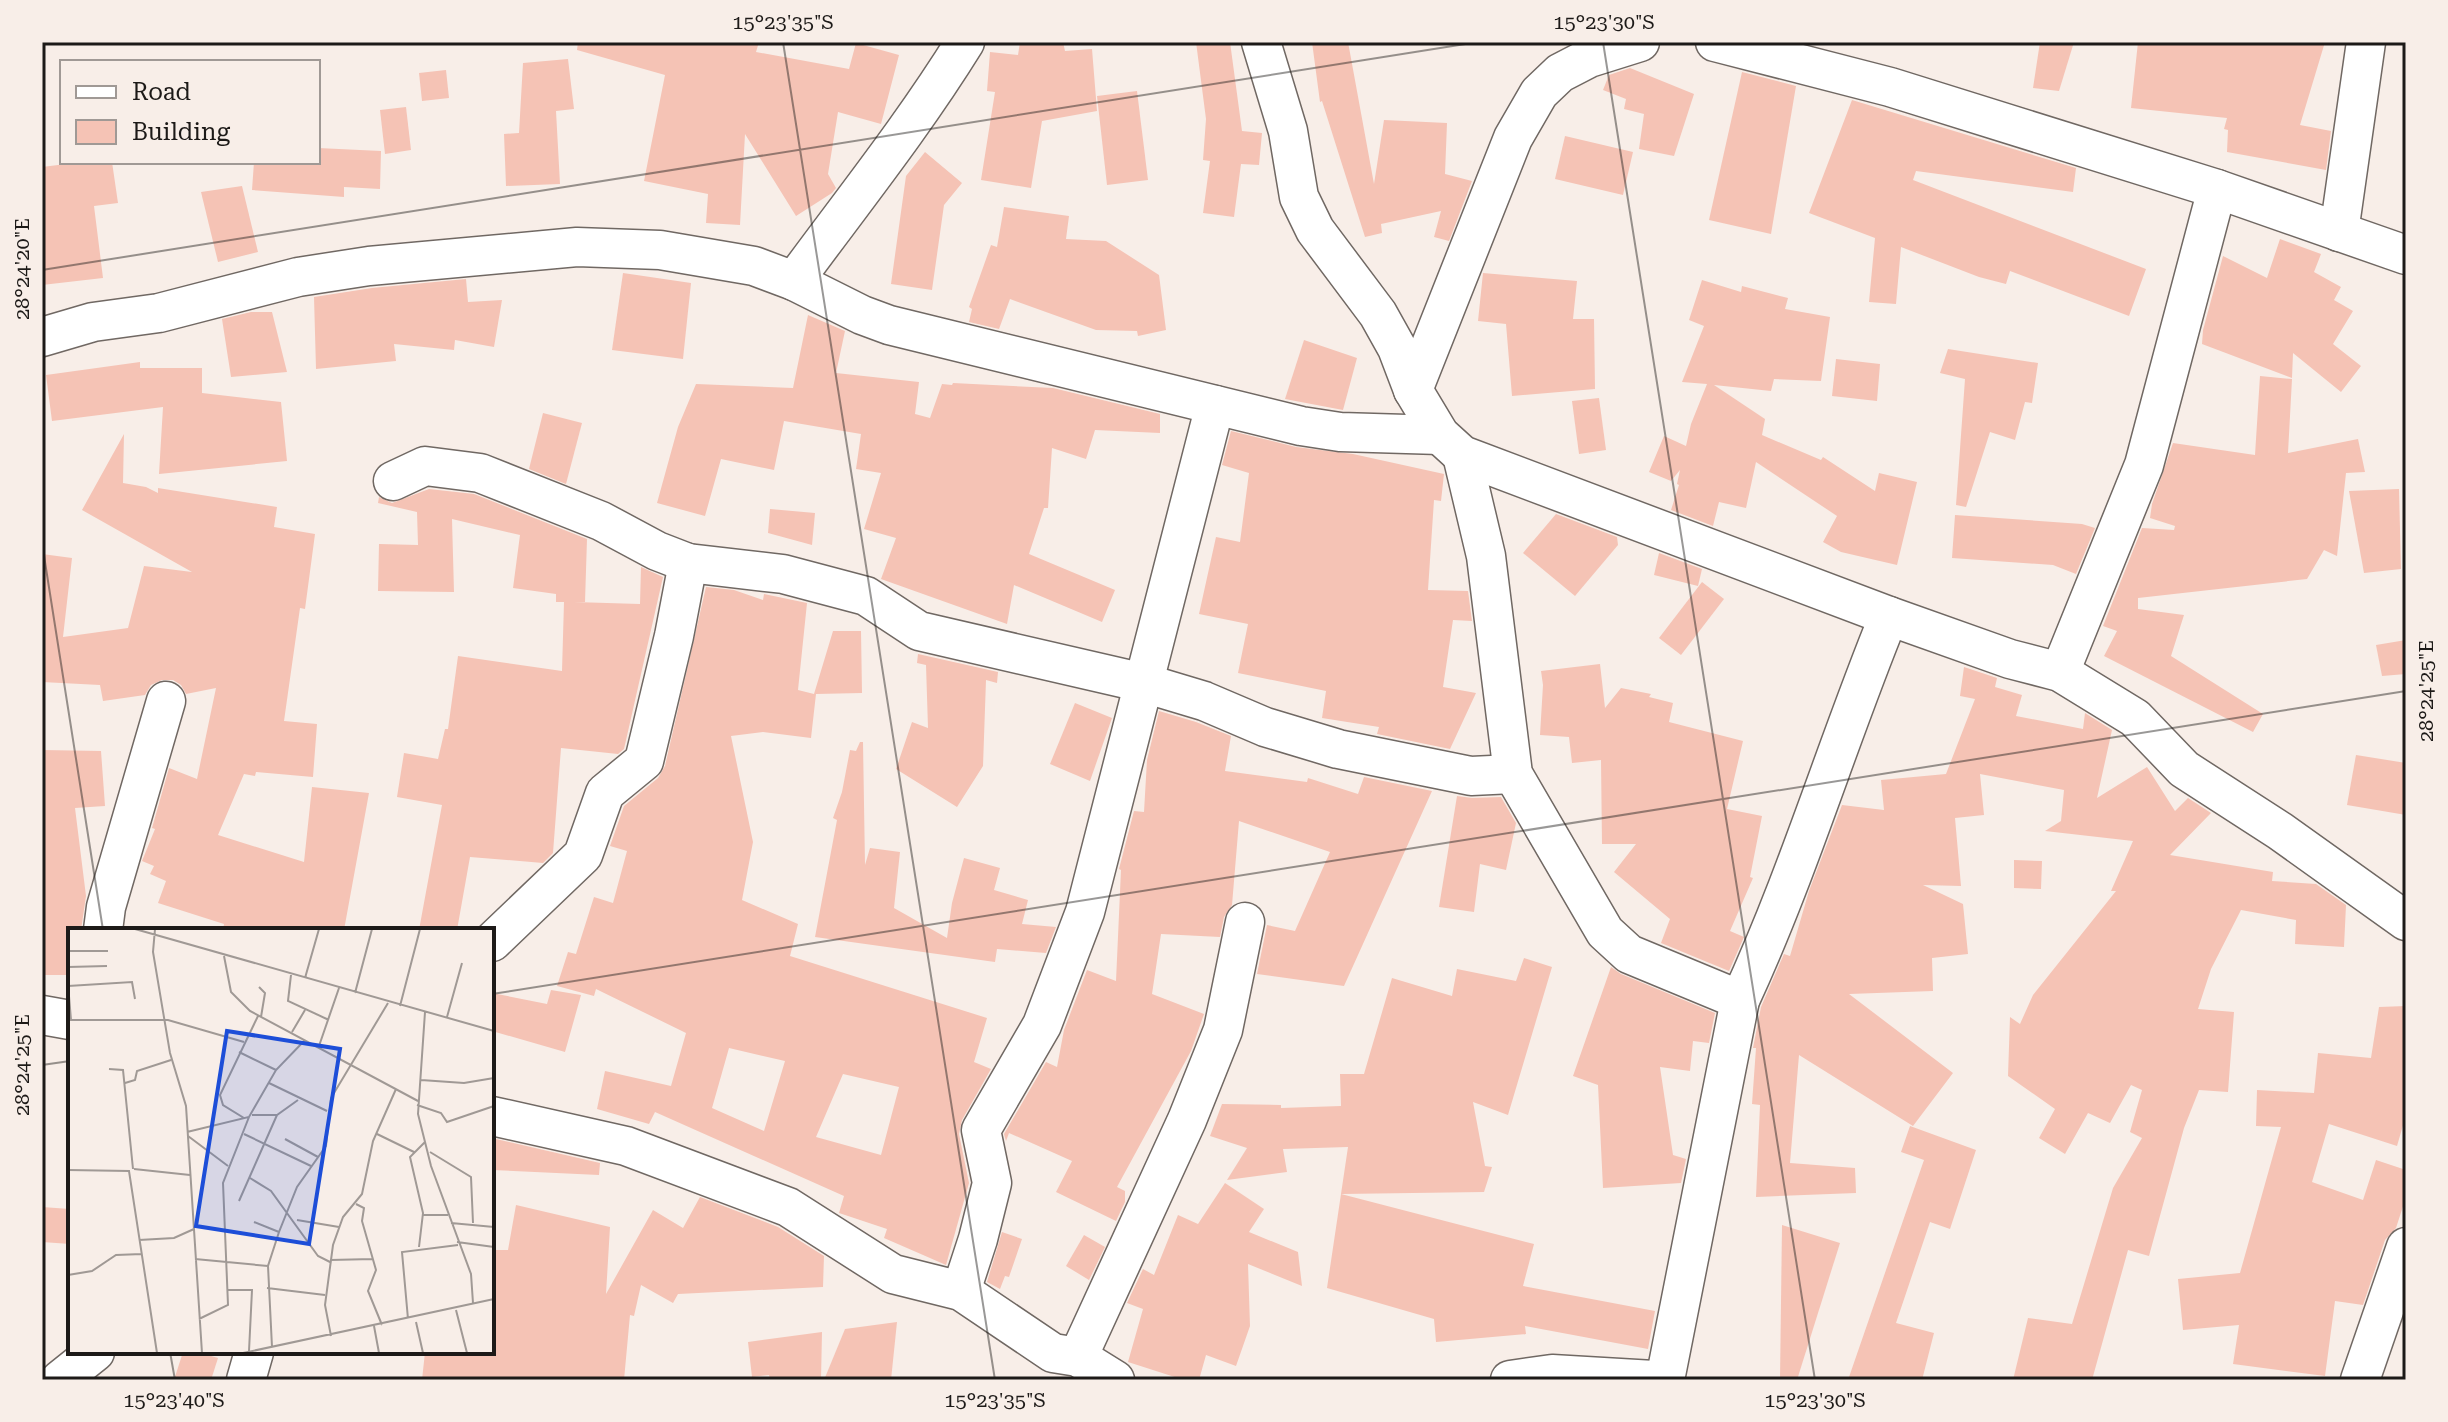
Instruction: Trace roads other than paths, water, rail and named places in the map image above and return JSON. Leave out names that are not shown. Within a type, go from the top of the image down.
[{"type":"street","points":[[794,281],[874,177],[965,42]]},
{"type":"street","points":[[1261,42],[1288,131],[1299,197],[1315,230],[1378,314],[1397,348],[1413,390],[1451,445],[1486,556],[1513,774],[1605,932],[1629,954],[1740,1000]]},
{"type":"street","points":[[1413,390],[1513,138],[1539,93],[1560,73],[1589,58],[1640,42]]},
{"type":"street","points":[[1715,42],[1890,87],[2217,189],[2406,255]]},
{"type":"street","points":[[2339,232],[2366,42]]},
{"type":"street","points":[[2060,672],[2144,465],[2217,189]]},
{"type":"street","points":[[42,337],[93,322],[159,313],[298,277],[369,266],[577,247],[660,250],[754,266],[889,325],[1301,426],[1451,445],[1889,616],[2010,659],[2060,672],[2135,718],[2184,769],[2280,831],[2406,921]]},
{"type":"street","points":[[961,1291],[992,1183],[981,1130],[1042,1025],[1085,912],[1215,405]]},
{"type":"street","points":[[393,481],[425,466],[480,473],[601,521],[657,551],[688,563],[783,574],[866,596],[919,631],[1144,683],[1204,701],[1265,727],[1338,749],[1471,776],[1513,774]]},
{"type":"street","points":[[494,940],[583,855],[605,793],[644,761],[688,563]]},
{"type":"street","points":[[1665,1380],[1740,1000],[1766,944],[1854,701],[1889,616]]},
{"type":"street","points":[[103,928],[106,907],[166,701]]},
{"type":"street","points":[[1078,1357],[1187,1120],[1223,1030],[1245,922]]},
{"type":"street","points":[[42,1015],[68,1020]]},
{"type":"street","points":[[494,1116],[626,1146],[788,1207],[893,1274],[961,1291],[1053,1353],[1078,1357],[1115,1380]]},
{"type":"street","points":[[2360,1380],[2406,1247]]},
{"type":"street","points":[[60,1380],[92,1354]]},
{"type":"street","points":[[246,1380],[253,1354]]},
{"type":"street","points":[[1510,1380],[1552,1374],[1654,1380]]}]
